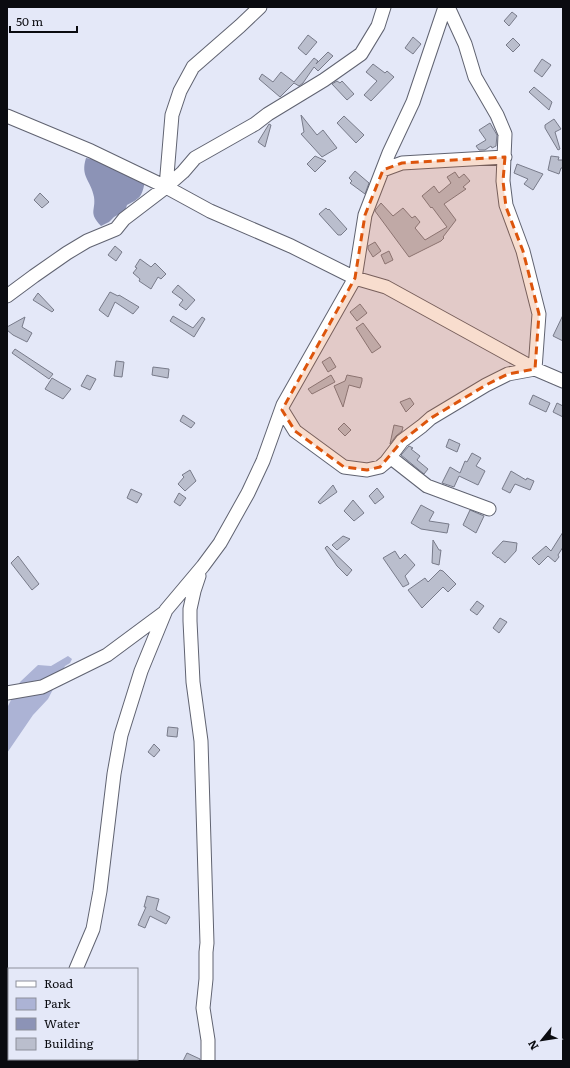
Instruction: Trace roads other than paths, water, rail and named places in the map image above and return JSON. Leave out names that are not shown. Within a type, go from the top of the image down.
[{"type":"street","points":[[166,187],[172,116],[180,91],[193,67],[260,7]]},
{"type":"street","points":[[7,296],[67,253],[87,241],[116,229],[124,219],[183,172],[195,158],[255,124],[268,114],[324,80],[361,54],[378,26],[384,7]]},
{"type":"street","points":[[7,693],[42,687],[107,655],[166,610],[220,543],[248,493],[263,461],[288,396],[355,278],[365,215],[389,153],[413,102],[445,7]]},
{"type":"street","points":[[448,7],[465,44],[475,77],[497,115],[505,134],[503,181],[506,207],[523,251],[540,314],[535,369]]},
{"type":"street","points":[[7,116],[91,151],[166,187],[210,211],[291,246],[355,278],[386,287],[535,369],[563,381]]},
{"type":"street","points":[[383,170],[402,163],[505,157]]},
{"type":"street","points":[[282,410],[295,431],[344,467],[367,470],[376,469],[390,457],[402,441],[431,418],[472,393],[508,374],[535,369]]},
{"type":"street","points":[[390,457],[427,486],[489,510]]},
{"type":"street","points":[[203,566],[194,591],[190,609],[194,682],[202,741],[207,943],[206,979],[203,1008],[208,1040],[208,1061]]},
{"type":"street","points":[[76,968],[92,929],[100,892],[114,774],[121,735],[141,671],[166,610]]},
{"type":"water","points":[[86,158],[99,160],[145,181],[140,196],[127,205],[125,211],[101,226],[95,218],[93,212],[93,191],[84,170]]}]
